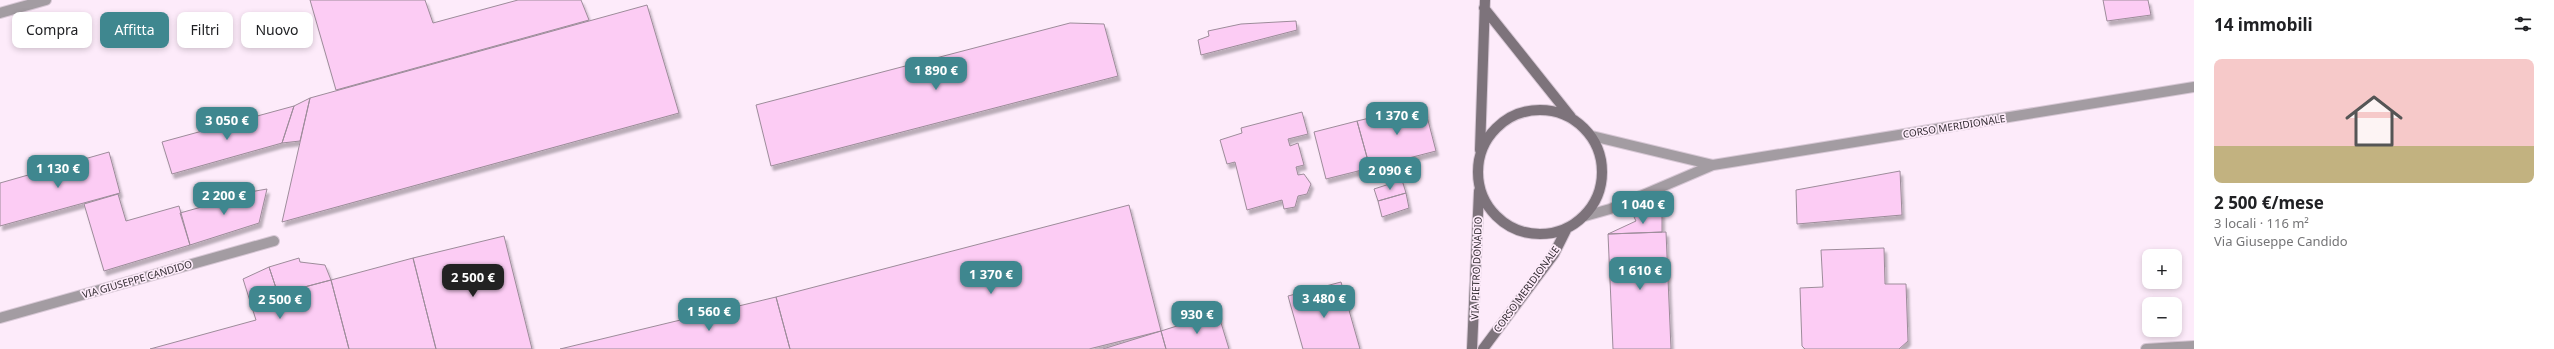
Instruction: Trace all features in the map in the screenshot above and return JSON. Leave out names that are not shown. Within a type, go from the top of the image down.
[{"type":"main road","name":"CORSO MERIDIONALE","points":[[1484,4],[1571,117],[1592,136],[1599,149],[1603,178],[1600,192],[1585,216],[1567,228],[1550,234],[1531,234],[1514,228],[1494,214],[1486,204],[1479,187],[1477,171],[1480,155],[1487,138],[1500,124],[1516,114],[1534,109],[1554,111],[1571,117]]},
{"type":"main road","points":[[1480,155],[1484,4]]},
{"type":"main road","name":"VIA PIETRO DONADIO","points":[[1472,349],[1479,187]]},
{"type":"main road","name":"CORSO MERIDIONALE","points":[[1484,349],[1554,254],[1567,228]]},
{"type":"street","points":[[0,13],[46,0]]},
{"type":"street","name":"CORSO MERIDIONALE","points":[[1713,165],[2194,87]]},
{"type":"street","points":[[1592,136],[1713,165]]},
{"type":"street","points":[[1585,216],[1610,209],[1713,165]]},
{"type":"street","name":"VIA GIUSEPPE CANDIDO","points":[[0,318],[274,241]]},
{"type":"street","points":[[2146,349],[2194,346]]},
{"type":"building","points":[[310,0],[425,0],[433,23],[518,0],[581,0],[589,20],[336,90]]},
{"type":"building","points":[[2103,0],[2148,0],[2151,15],[2107,21]]},
{"type":"building","points":[[647,5],[679,113],[282,222],[310,98]]},
{"type":"building","points":[[1296,21],[1297,30],[1201,55],[1198,40],[1209,36],[1208,31],[1241,24]]},
{"type":"building","points":[[1070,23],[1104,24],[1118,76],[771,166],[756,105]]},
{"type":"building","points":[[310,98],[300,141],[282,143],[294,106]]},
{"type":"building","points":[[1424,105],[1436,151],[1370,168],[1357,121]]},
{"type":"building","points":[[294,106],[282,143],[172,174],[162,142]]},
{"type":"building","points":[[1302,112],[1308,134],[1288,139],[1290,146],[1298,143],[1304,165],[1296,167],[1298,175],[1304,174],[1311,184],[1307,194],[1298,196],[1295,207],[1284,209],[1282,200],[1247,210],[1235,162],[1227,164],[1220,140],[1242,133],[1241,128]]},
{"type":"building","points":[[1357,121],[1370,168],[1326,179],[1314,132]]},
{"type":"building","points":[[109,152],[120,193],[0,226],[0,183]]},
{"type":"building","points":[[1900,171],[1902,215],[1797,224],[1796,190]]},
{"type":"building","points":[[1402,180],[1406,193],[1378,201],[1374,189]]},
{"type":"building","points":[[267,189],[259,223],[190,245],[180,213],[223,201],[221,197]]},
{"type":"building","points":[[1406,193],[1409,208],[1382,217],[1378,201]]},
{"type":"building","points":[[118,194],[126,221],[179,206],[190,245],[104,271],[84,204]]},
{"type":"building","points":[[1129,205],[1161,331],[1089,349],[790,349],[776,297]]},
{"type":"building","points":[[1662,212],[1662,232],[1608,234],[1636,221],[1634,217]]},
{"type":"building","points":[[1666,232],[1671,349],[1613,349],[1608,234]]},
{"type":"building","points":[[504,236],[532,349],[436,349],[413,258]]},
{"type":"building","points":[[1884,248],[1885,284],[1906,284],[1908,341],[1899,349],[1805,349],[1802,346],[1800,288],[1823,287],[1821,250]]},
{"type":"building","points":[[299,258],[300,262],[325,265],[331,280],[278,294],[269,267]]},
{"type":"building","points":[[413,258],[436,349],[349,349],[331,280]]},
{"type":"building","points":[[269,267],[278,294],[331,280],[349,349],[150,349],[256,320],[243,279]]},
{"type":"building","points":[[1341,282],[1360,349],[1303,349],[1288,296]]},
{"type":"building","points":[[776,297],[790,349],[560,349]]},
{"type":"building","points":[[1218,313],[1229,349],[1166,349],[1161,331]]},
{"type":"building","points":[[1161,331],[1166,349],[1103,349]]}]
